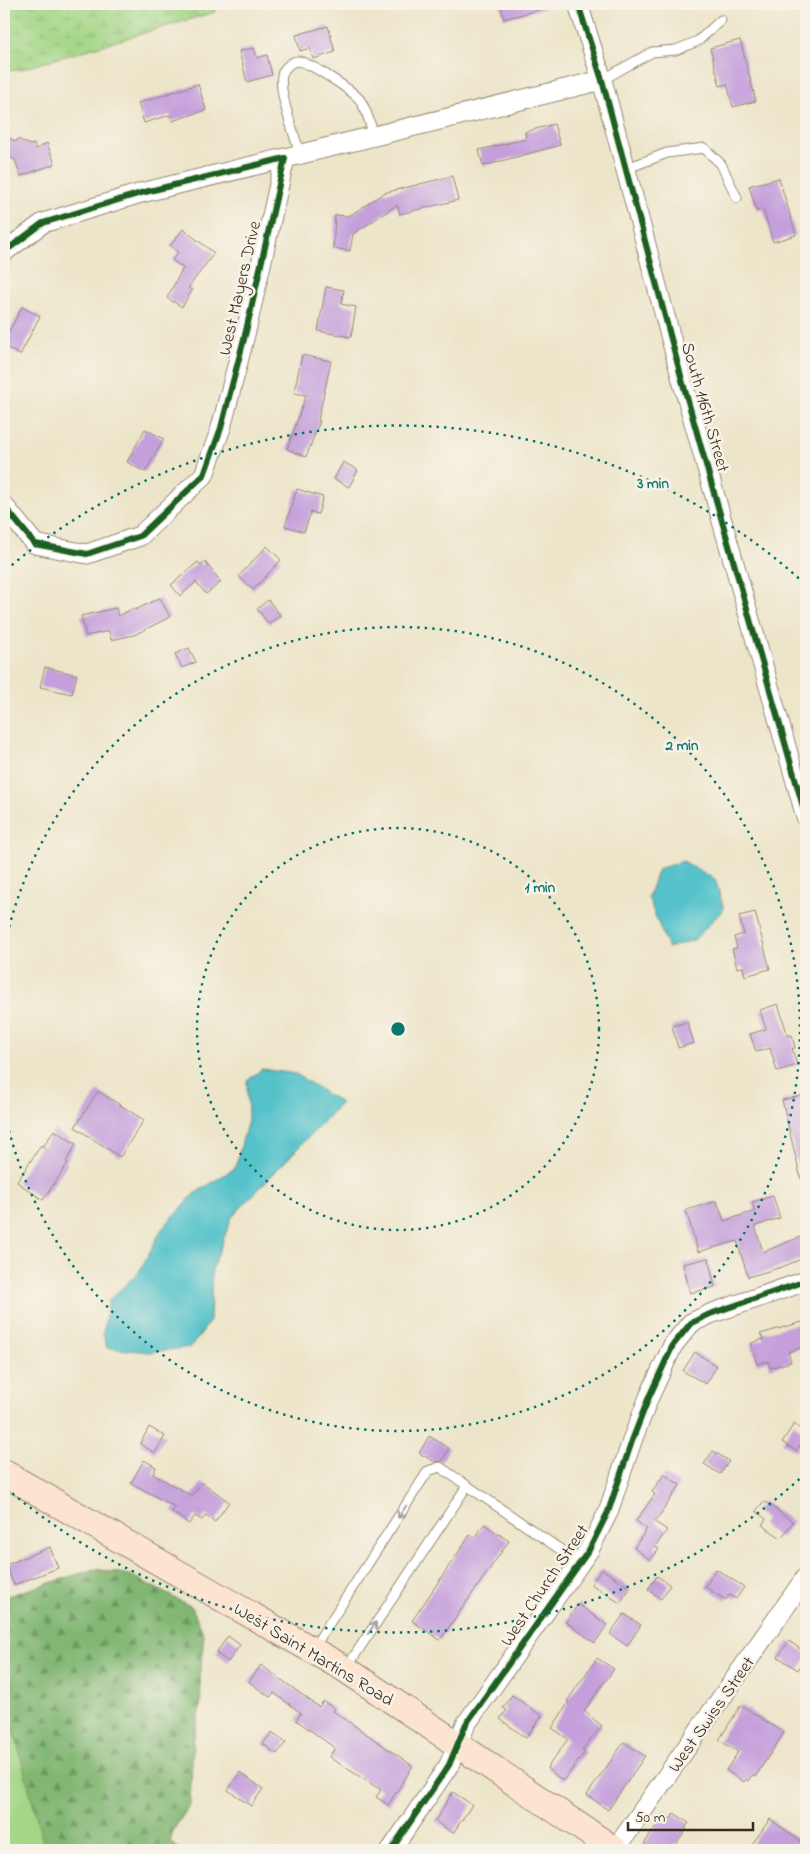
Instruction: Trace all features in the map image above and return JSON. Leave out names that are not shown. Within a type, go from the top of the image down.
[{"type":"street","name":"South 116th Street","points":[[578,4],[602,80],[685,390],[806,815]]},
{"type":"street","points":[[4,252],[43,223],[140,193],[602,80]]},
{"type":"street","name":"West Mayers Drive","points":[[4,506],[35,544],[87,554],[140,536],[204,475],[221,428],[293,156]]},
{"type":"street","name":"West Church Street","points":[[391,1850],[449,1765],[466,1724],[589,1550],[608,1512],[633,1438],[649,1397],[673,1345],[691,1323],[710,1314],[806,1281]]},
{"type":"street","name":"West Saint Martins Road","points":[[4,1473],[345,1669],[615,1850]]},
{"type":"street","name":"West Swiss Street","points":[[615,1850],[806,1577]]},
{"type":"lane","points":[[602,80],[652,52],[676,50],[698,41],[721,20]]},
{"type":"lane","points":[[293,156],[282,74],[291,63],[298,61],[309,65],[360,100],[374,136]]},
{"type":"lane","points":[[626,169],[667,153],[704,148],[721,164],[737,198]]},
{"type":"lane","points":[[312,1649],[428,1471],[440,1467],[580,1563]]},
{"type":"lane","points":[[345,1669],[467,1486]]},
{"type":"green space","points":[[4,4],[215,4],[215,12],[18,70],[4,71]]},
{"type":"green space","points":[[95,1569],[130,1575],[192,1607],[204,1635],[200,1676],[201,1702],[193,1741],[190,1805],[174,1829],[170,1842],[181,1850],[4,1850],[4,1597]]},
{"type":"green space","points":[[4,1693],[45,1850],[4,1850]]},
{"type":"water","points":[[683,861],[715,879],[724,909],[694,940],[668,948],[648,897],[658,869]]},
{"type":"water","points":[[262,1069],[296,1074],[341,1103],[232,1217],[212,1269],[210,1321],[191,1347],[150,1352],[107,1348],[103,1334],[109,1300],[139,1272],[162,1229],[194,1194],[235,1168],[248,1120],[247,1081]]},
{"type":"building","points":[[500,4],[544,4],[545,8],[504,19]]},
{"type":"building","points":[[328,26],[335,52],[313,59],[310,48],[300,51],[296,35]]},
{"type":"building","points":[[740,40],[756,101],[733,107],[727,84],[720,86],[710,48]]},
{"type":"building","points":[[254,48],[257,58],[267,55],[272,75],[247,82],[239,51]]},
{"type":"building","points":[[198,84],[206,110],[172,121],[170,115],[144,123],[138,103]]},
{"type":"building","points":[[554,124],[560,145],[483,166],[479,150],[526,139],[525,132]]},
{"type":"building","points":[[4,135],[16,142],[18,139],[30,145],[34,144],[36,149],[47,143],[55,164],[21,176],[15,160],[4,154]]},
{"type":"building","points":[[452,176],[458,200],[400,214],[397,205],[353,234],[350,251],[333,248],[335,215],[349,216],[384,193]]},
{"type":"building","points":[[779,178],[796,235],[773,242],[763,209],[757,211],[749,186]]},
{"type":"building","points":[[183,229],[214,253],[188,288],[192,290],[182,307],[167,298],[183,268],[172,260],[178,252],[170,246]]},
{"type":"building","points":[[326,287],[344,290],[341,304],[356,307],[351,337],[318,331]]},
{"type":"building","points":[[22,307],[40,316],[20,355],[4,346],[4,341]]},
{"type":"building","points":[[302,355],[331,361],[318,420],[320,421],[306,457],[287,449],[306,395],[294,393]]},
{"type":"building","points":[[145,429],[164,439],[145,472],[127,462]]},
{"type":"building","points":[[343,462],[358,470],[349,487],[334,479]]},
{"type":"building","points":[[297,489],[323,497],[318,514],[311,512],[304,532],[285,526]]},
{"type":"building","points":[[267,546],[281,560],[253,590],[239,576]]},
{"type":"building","points":[[198,562],[201,566],[205,562],[221,582],[206,594],[196,582],[180,596],[171,585]]},
{"type":"building","points":[[160,598],[170,617],[134,635],[111,640],[109,631],[86,636],[81,616],[116,608],[118,616]]},
{"type":"building","points":[[268,600],[280,615],[269,624],[257,609]]},
{"type":"building","points":[[189,648],[196,662],[182,668],[175,654]]},
{"type":"building","points":[[45,667],[77,675],[72,694],[40,687]]},
{"type":"building","points":[[755,912],[770,969],[745,976],[743,967],[737,968],[732,949],[737,948],[734,937],[744,934],[739,916]]},
{"type":"building","points":[[778,1004],[788,1036],[792,1035],[795,1048],[792,1049],[797,1065],[777,1071],[770,1048],[756,1052],[750,1034],[766,1029],[760,1010]]},
{"type":"building","points":[[687,1022],[694,1043],[678,1048],[672,1026]]},
{"type":"building","points":[[98,1091],[144,1120],[120,1157],[75,1127]]},
{"type":"building","points":[[806,1095],[806,1178],[801,1179],[782,1100]]},
{"type":"building","points":[[54,1130],[76,1144],[66,1162],[68,1163],[43,1200],[17,1182],[41,1145],[43,1147]]},
{"type":"building","points":[[773,1196],[780,1218],[755,1226],[763,1252],[800,1237],[806,1257],[782,1267],[748,1277],[737,1241],[698,1252],[686,1210],[717,1201],[724,1221],[755,1211],[752,1202]]},
{"type":"building","points":[[708,1258],[715,1287],[690,1293],[683,1264]]},
{"type":"building","points":[[806,1321],[806,1346],[788,1352],[791,1362],[770,1368],[768,1361],[757,1364],[751,1343],[764,1339],[760,1334]]},
{"type":"building","points":[[695,1352],[717,1366],[706,1384],[683,1371]]},
{"type":"building","points":[[794,1424],[806,1433],[796,1451],[782,1442]]},
{"type":"building","points":[[149,1427],[165,1436],[155,1453],[140,1444]]},
{"type":"building","points":[[429,1436],[449,1448],[442,1461],[435,1462],[419,1453]]},
{"type":"building","points":[[713,1451],[729,1461],[720,1474],[704,1464]]},
{"type":"building","points":[[144,1460],[156,1467],[153,1474],[192,1496],[202,1482],[229,1502],[215,1522],[206,1515],[202,1520],[195,1516],[189,1524],[172,1512],[175,1507],[131,1483]]},
{"type":"building","points":[[664,1474],[680,1485],[655,1522],[667,1530],[655,1547],[659,1549],[651,1560],[634,1548],[647,1529],[636,1521],[655,1494],[652,1492]]},
{"type":"building","points":[[764,1501],[793,1522],[781,1538],[762,1525],[766,1519],[756,1511]]},
{"type":"building","points":[[484,1524],[509,1541],[440,1640],[412,1621],[470,1535],[475,1538]]},
{"type":"building","points":[[50,1547],[58,1568],[14,1585],[6,1565]]},
{"type":"building","points":[[602,1569],[630,1588],[620,1603],[591,1584]]},
{"type":"building","points":[[716,1569],[744,1587],[736,1599],[729,1595],[726,1600],[705,1587]]},
{"type":"building","points":[[657,1576],[670,1585],[661,1599],[648,1589]]},
{"type":"building","points":[[578,1604],[607,1625],[595,1643],[566,1622]]},
{"type":"building","points":[[624,1614],[641,1625],[627,1646],[610,1634]]},
{"type":"building","points":[[228,1636],[240,1645],[228,1662],[216,1653]]},
{"type":"building","points":[[789,1641],[806,1653],[806,1658],[798,1670],[778,1657]]},
{"type":"building","points":[[597,1658],[614,1669],[584,1711],[602,1726],[582,1750],[585,1752],[563,1781],[547,1768],[568,1739],[552,1728],[569,1702],[567,1701]]},
{"type":"building","points":[[261,1665],[319,1707],[323,1701],[335,1709],[333,1711],[413,1766],[388,1805],[376,1797],[381,1790],[329,1757],[335,1748],[296,1720],[301,1713],[274,1693],[270,1697],[249,1682]]},
{"type":"building","points":[[512,1695],[542,1716],[526,1738],[500,1719],[507,1710],[503,1708]]},
{"type":"building","points":[[741,1705],[784,1733],[755,1777],[752,1775],[748,1781],[746,1779],[744,1782],[726,1770],[738,1752],[719,1740]]},
{"type":"building","points":[[272,1732],[286,1742],[277,1754],[263,1744]]},
{"type":"building","points":[[624,1742],[645,1756],[608,1810],[587,1795]]},
{"type":"building","points":[[240,1772],[263,1789],[251,1806],[228,1790]]},
{"type":"building","points":[[453,1792],[472,1805],[453,1833],[435,1821]]},
{"type":"building","points":[[674,1813],[689,1823],[685,1828],[687,1829],[672,1850],[653,1850],[644,1844],[664,1814],[671,1819]]},
{"type":"building","points":[[770,1819],[806,1845],[806,1850],[748,1850]]},
{"type":"cycle path","points":[[578,4],[602,80],[682,380],[806,817]]},
{"type":"cycle path","points":[[4,252],[43,223],[141,193],[285,158],[246,331],[221,428],[204,475],[140,536],[87,554],[35,544],[4,506]]},
{"type":"cycle path","points":[[391,1850],[449,1765],[466,1724],[589,1550],[608,1512],[633,1438],[649,1397],[673,1345],[691,1323],[710,1314],[806,1281]]}]
